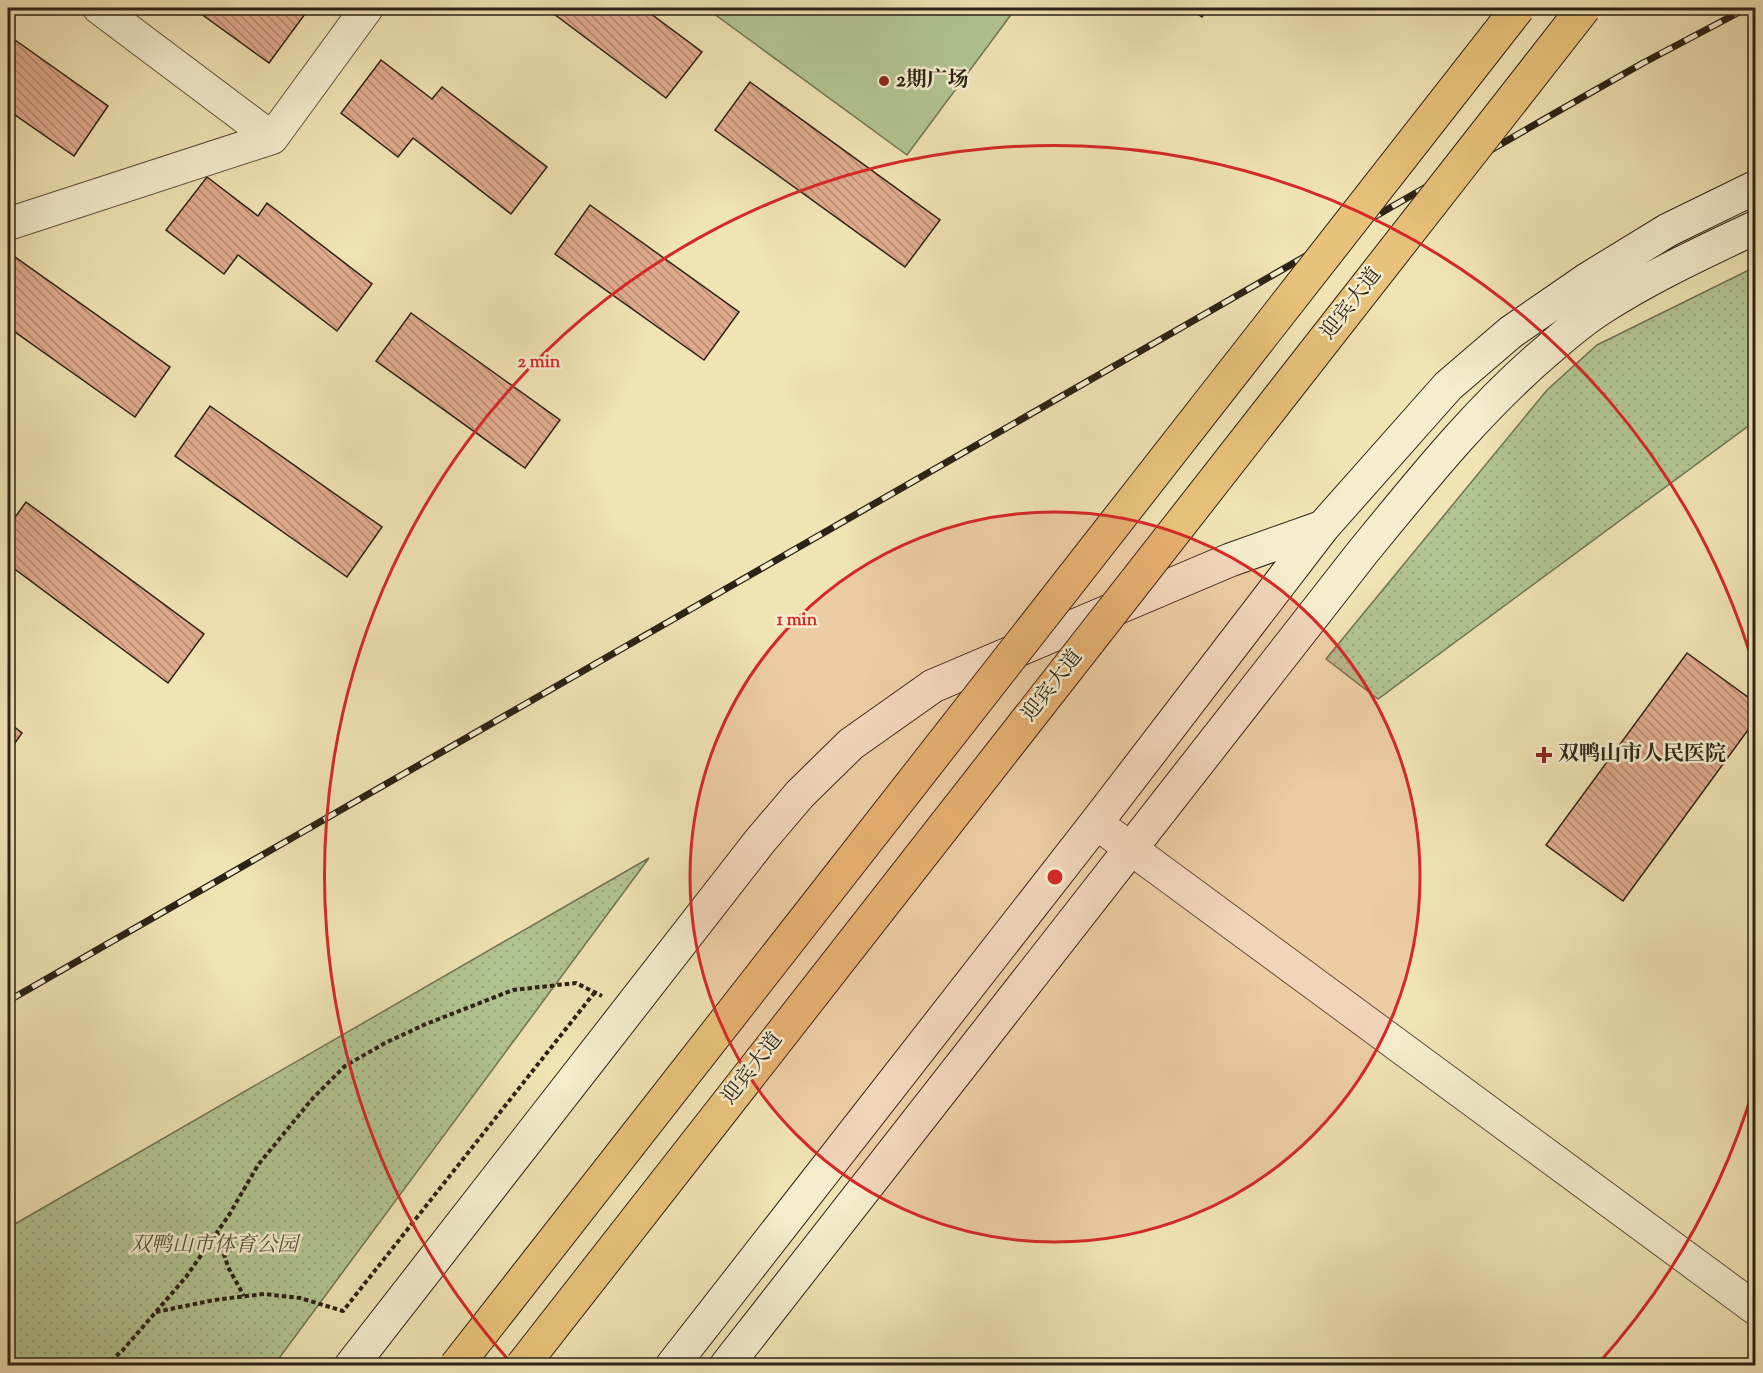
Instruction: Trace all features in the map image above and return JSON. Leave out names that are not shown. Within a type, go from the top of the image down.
[{"type":"main road","points":[[456,1365],[1518,8]]},
{"type":"main road","name":"迎宾大道","points":[[522,1365],[1584,8]]},
{"type":"main road","points":[[672,1365],[1096,823],[1323,527],[1448,386],[1512,332],[1588,279],[1668,230],[1755,187]]},
{"type":"main road","points":[[726,1365],[1362,553],[1492,401],[1538,358],[1601,308],[1645,282],[1755,226]]},
{"type":"main road","points":[[351,1365],[760,841],[800,794],[851,744],[933,686],[1230,560],[1323,527]]},
{"type":"street","points":[[99,8],[272,138]]},
{"type":"street","points":[[8,224],[272,138],[367,8]]},
{"type":"street","points":[[1096,823],[1755,1309]]},
{"type":"path","points":[[105,1365],[122,1351],[186,1277],[258,1165],[313,1098],[345,1066],[385,1043],[426,1024],[513,990],[576,983],[629,1009]]},
{"type":"path","points":[[155,1313],[214,1300],[264,1294],[300,1298],[343,1311],[595,992]]},
{"type":"path","points":[[217,1232],[228,1267],[244,1296]]},
{"type":"green space","name":"2期广场","points":[[706,8],[1016,8],[907,155]]},
{"type":"green space","points":[[1755,267],[1755,421],[1378,699],[1326,659],[1547,390],[1597,345]]},
{"type":"green space","name":"双鸭山市体育公园","points":[[649,858],[274,1365],[8,1365],[8,1228]]},
{"type":"building","points":[[193,8],[296,8],[305,14],[269,63]]},
{"type":"building","points":[[546,8],[643,8],[702,52],[666,98]]},
{"type":"building","points":[[1189,8],[1208,8],[1202,17]]},
{"type":"building","points":[[8,35],[108,106],[74,156],[8,110]]},
{"type":"building","points":[[381,60],[432,99],[442,87],[547,167],[511,214],[413,138],[398,157],[341,113]]},
{"type":"building","points":[[750,82],[940,220],[905,267],[715,130]]},
{"type":"building","points":[[207,177],[258,216],[267,203],[372,284],[337,331],[238,255],[224,274],[166,230]]},
{"type":"building","points":[[590,205],[739,312],[704,360],[555,254]]},
{"type":"building","points":[[8,252],[170,367],[135,417],[8,327]]},
{"type":"building","points":[[411,313],[560,420],[525,468],[376,361]]},
{"type":"building","points":[[210,406],[382,527],[347,577],[175,456]]},
{"type":"building","points":[[26,502],[204,634],[168,683],[8,564],[8,527]]},
{"type":"building","points":[[1687,653],[1756,703],[1756,719],[1623,901],[1546,845]]},
{"type":"building","points":[[8,722],[22,733],[8,753]]},
{"type":"railway","points":[[8,1001],[1562,109],[1747,8]]},
{"type":"place","name":"2期广场","points":[[884,81]]},
{"type":"place","name":"双鸭山市人民医院","points":[[1544,755]]}]
